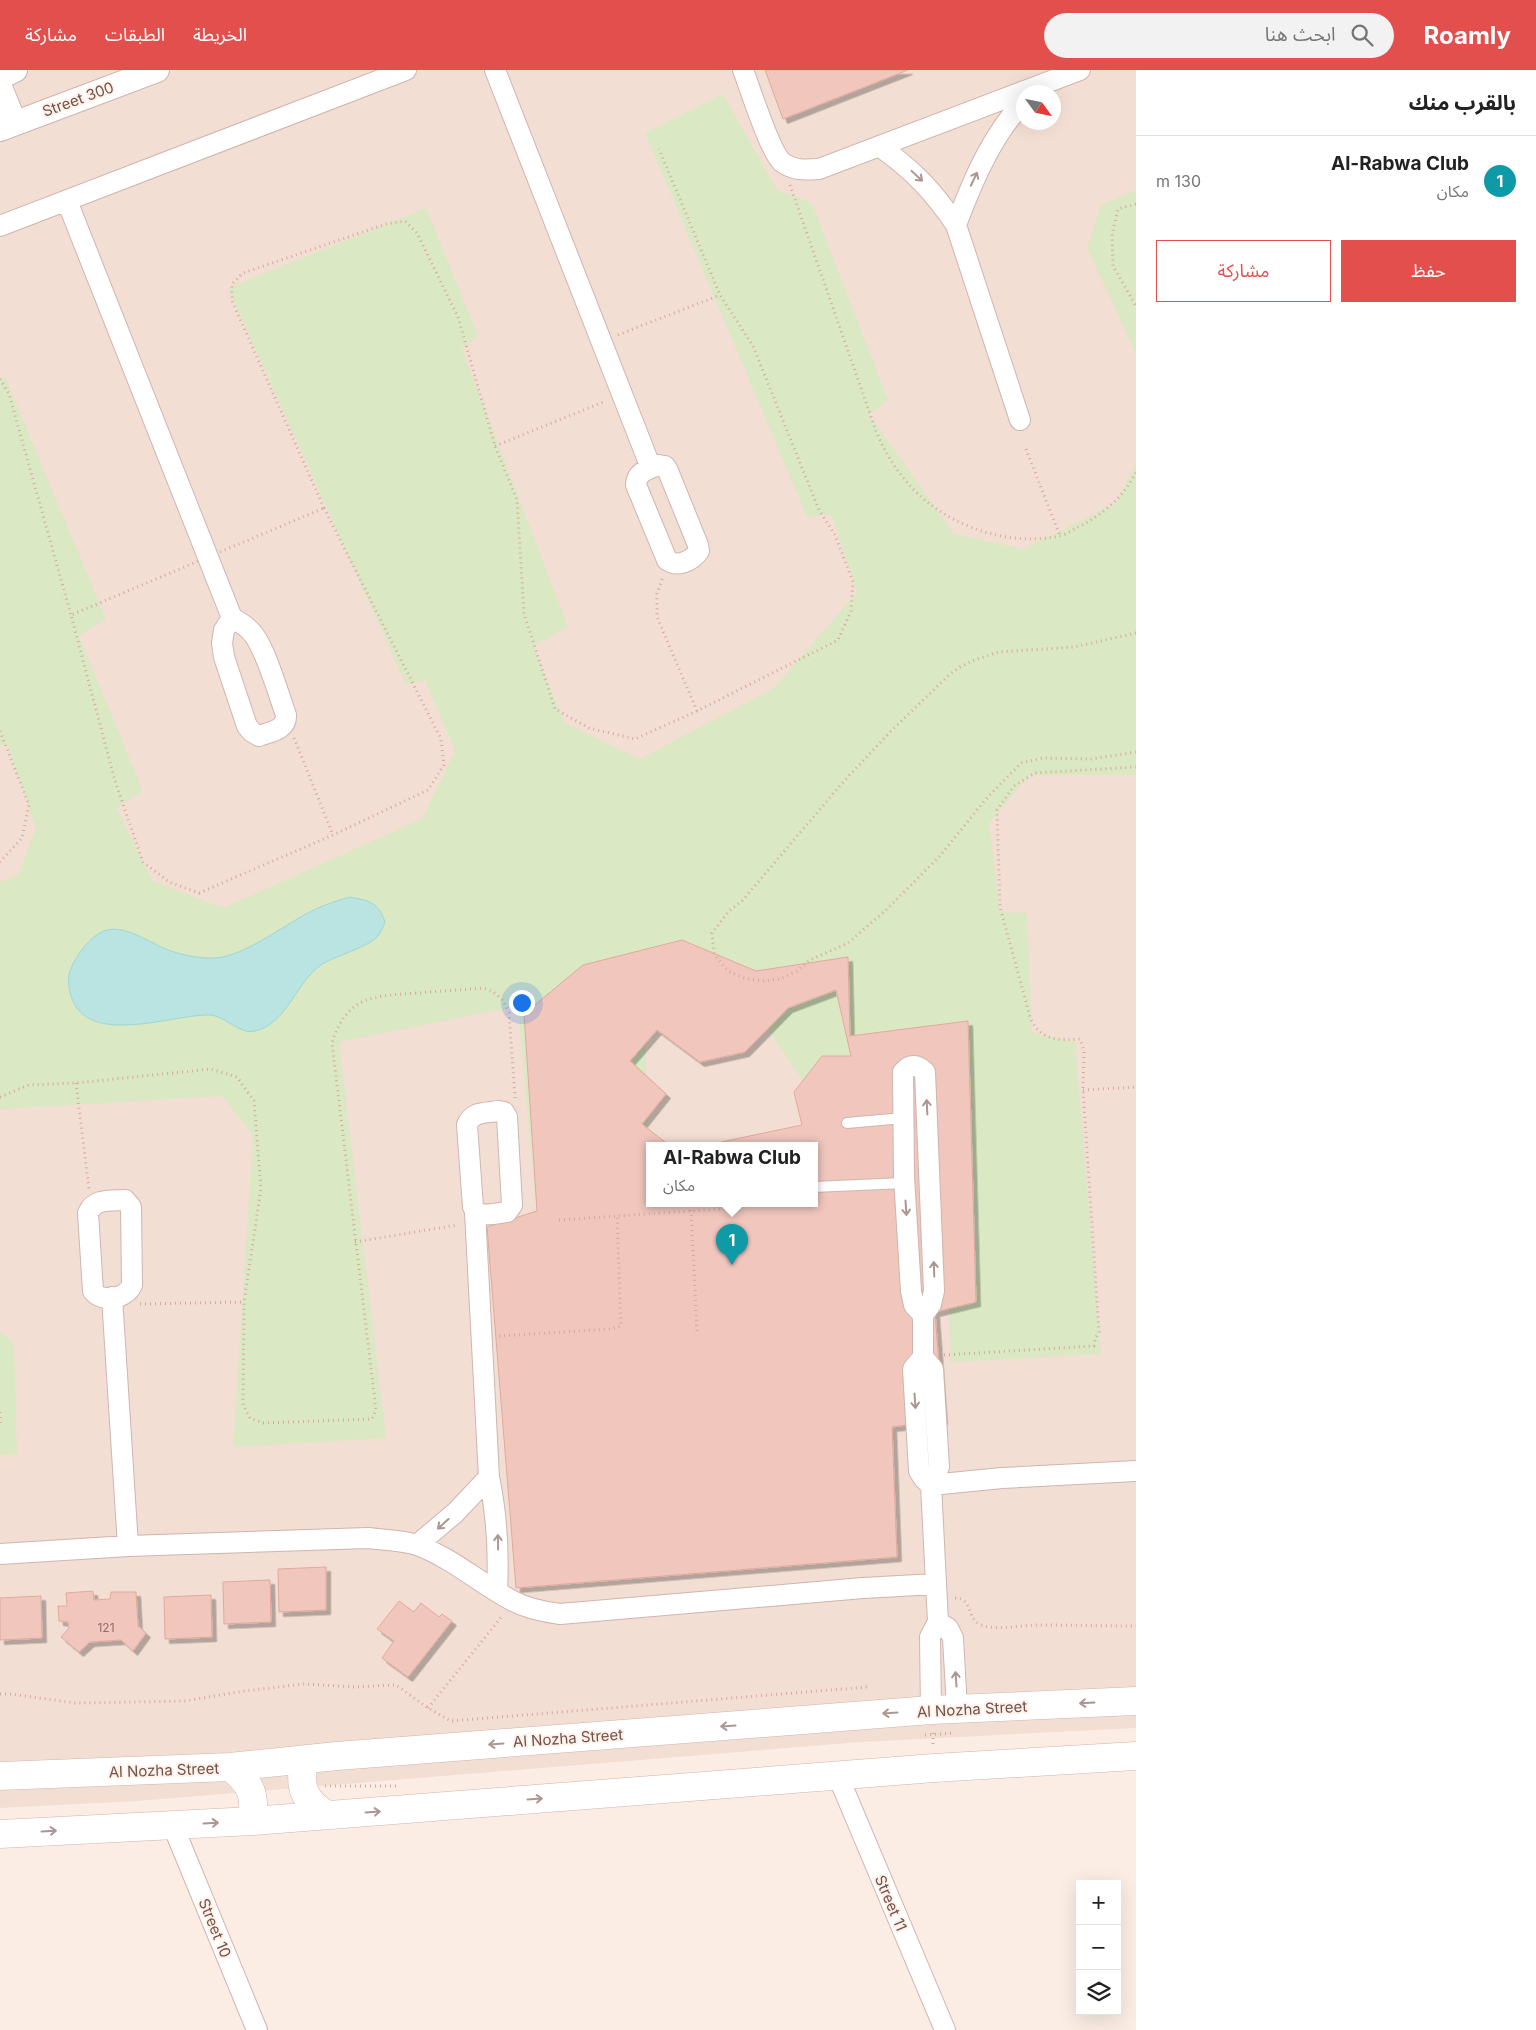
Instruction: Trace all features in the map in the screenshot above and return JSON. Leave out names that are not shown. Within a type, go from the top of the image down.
[{"type":"main road","name":"Al Nozha Street","points":[[0,1776],[230,1767],[305,1759],[944,1710],[1136,1701]]},
{"type":"main road","points":[[0,1834],[252,1821],[934,1768],[1136,1756]]},
{"type":"main road","points":[[305,1759],[301,1775],[304,1792],[313,1806],[327,1815]]},
{"type":"main road","points":[[230,1767],[243,1777],[251,1790],[254,1806],[252,1821]]},
{"type":"street","points":[[0,77],[15,70]]},
{"type":"street","name":"Street 300","points":[[7,125],[157,70]]},
{"type":"street","points":[[0,226],[406,70]]},
{"type":"street","points":[[495,70],[651,468]]},
{"type":"street","points":[[743,70],[771,144],[781,161],[799,170],[819,169],[1016,95]]},
{"type":"street","points":[[1041,85],[1080,70]]},
{"type":"street","points":[[0,87],[7,125]]},
{"type":"street","points":[[956,225],[971,185],[988,149],[1016,109]]},
{"type":"street","points":[[879,146],[902,162],[923,181],[941,202],[956,225],[1020,420]]},
{"type":"street","points":[[67,201],[232,618],[244,624],[260,645],[286,715],[287,721],[283,727],[258,736],[248,726],[224,656],[222,643],[224,630],[232,618]]},
{"type":"street","points":[[659,465],[665,466],[668,470],[698,545],[699,552],[695,557],[677,565],[667,560],[636,485],[636,479],[640,473],[651,468],[659,465]]},
{"type":"street","points":[[923,1315],[914,1305],[911,1291],[904,1180],[902,1072],[907,1067],[914,1065],[920,1067],[925,1072],[934,1291],[931,1304],[923,1315],[923,1356],[913,1369],[919,1471],[931,1485],[938,1622],[948,1628],[953,1638],[944,1710]]},
{"type":"street","points":[[475,1217],[480,1214],[507,1212],[512,1205],[506,1117],[504,1112],[474,1114],[467,1125],[475,1217],[489,1477],[495,1506],[505,1596]]},
{"type":"street","points":[[904,1180],[930,1175]]},
{"type":"street","points":[[126,1200],[131,1206],[132,1285],[130,1291],[124,1296],[112,1301],[96,1295],[92,1291],[88,1213],[91,1206],[96,1202],[126,1200]]},
{"type":"street","points":[[112,1301],[128,1546]]},
{"type":"street","points":[[931,1485],[1002,1478],[1136,1471]]},
{"type":"street","points":[[417,1545],[455,1513],[489,1477]]},
{"type":"street","points":[[0,1554],[128,1546],[368,1538],[417,1545],[458,1566],[505,1596],[536,1611],[560,1614],[863,1588],[937,1591]]},
{"type":"street","name":"Street 11","points":[[838,1776],[944,2030]]},
{"type":"street","name":"Street 10","points":[[173,1826],[258,2030]]},
{"type":"lane","points":[[847,1124],[903,1118]]},
{"type":"lane","points":[[818,1187],[904,1180]]},
{"type":"path","points":[[324,508],[232,301],[232,284],[242,273],[386,224],[405,221],[417,233],[458,317],[495,446],[517,500],[524,614],[555,709],[589,728],[635,739],[697,711],[838,640],[851,611],[853,582],[835,535],[819,510],[753,346],[720,295],[659,149]]},
{"type":"path","points":[[781,161],[876,432],[891,461],[902,476],[925,500],[953,518],[983,531],[1014,538],[1060,536],[1088,523],[1110,506],[1128,486],[1136,472]]},
{"type":"path","points":[[1136,204],[1118,209],[1112,234],[1113,266],[1136,306]]},
{"type":"path","points":[[601,342],[720,295]]},
{"type":"path","points":[[0,379],[9,394],[71,615]]},
{"type":"path","points":[[495,446],[622,394]]},
{"type":"path","points":[[1026,448],[1060,536]]},
{"type":"path","points":[[672,564],[660,583],[656,617],[697,711]]},
{"type":"path","points":[[1136,633],[1074,647],[998,652],[972,661],[949,675],[886,736],[844,781],[747,896],[729,911],[712,933],[714,954],[728,970],[744,978],[762,981],[780,979],[797,971],[810,960],[848,943],[886,910],[939,856],[986,799],[1021,764],[1043,758],[1091,759],[1136,752]]},
{"type":"path","points":[[287,721],[332,835]]},
{"type":"path","points":[[0,732],[29,805],[22,838],[0,862]]},
{"type":"path","points":[[923,1356],[1094,1346],[1099,1332],[1083,1090],[1084,1051],[1080,1039],[1060,1040],[1050,1038],[1038,1030],[1030,1017],[1000,908],[997,810],[1014,786],[1035,773],[1136,767]]},
{"type":"path","points":[[0,1097],[29,1085],[76,1083],[211,1068],[237,1077],[254,1101],[261,1188],[244,1302],[243,1405],[250,1418],[263,1423],[372,1419],[376,1410],[332,1043],[340,1023],[355,1007],[375,996],[482,988],[498,995],[509,1013],[516,1095],[513,1107],[506,1117]]},
{"type":"path","points":[[76,1083],[91,1206]]},
{"type":"path","points":[[1083,1090],[1136,1087]]},
{"type":"path","points":[[559,1220],[737,1207]]},
{"type":"path","points":[[691,1210],[697,1331]]},
{"type":"path","points":[[481,1337],[610,1330],[621,1326],[617,1216]]},
{"type":"path","points":[[355,1242],[475,1217]]},
{"type":"path","points":[[112,1301],[244,1302]]},
{"type":"path","points":[[0,1412],[0,1427]]},
{"type":"path","points":[[937,1591],[962,1598],[968,1604],[973,1618],[981,1624],[990,1627],[1038,1625],[1136,1626]]},
{"type":"path","points":[[428,1708],[505,1596]]},
{"type":"path","points":[[0,1694],[75,1703],[185,1702],[244,1691],[304,1684],[354,1687],[396,1685],[428,1708],[452,1721],[868,1687]]},
{"type":"path","points":[[934,1768],[944,1710]]},
{"type":"shaded area","points":[[0,70],[1136,70],[1136,1728],[861,1742],[137,1801],[0,1808]]},
{"type":"green space","points":[[723,94],[777,190],[812,203],[888,400],[869,414],[954,534],[1023,549],[1116,503],[1136,463],[1136,775],[1030,775],[989,823],[1000,912],[1027,913],[1032,1032],[1075,1042],[1101,1354],[951,1362],[949,1292],[753,1008],[643,966],[648,1142],[646,1142],[646,1207],[677,1207],[672,1225],[538,1228],[518,1006],[339,1042],[386,1438],[233,1447],[253,1135],[222,1096],[0,1109],[0,882],[18,875],[36,828],[7,745],[0,746],[0,379],[5,377],[106,619],[79,636],[143,791],[116,808],[153,881],[223,908],[422,819],[455,751],[425,680],[406,685],[228,288],[426,208],[478,336],[462,349],[568,627],[533,646],[565,723],[640,759],[774,688],[857,592],[831,514],[807,517],[645,133]]},
{"type":"green space","points":[[1136,190],[1136,354],[1087,248],[1101,205]]},
{"type":"green space","points":[[0,1332],[14,1343],[17,1454],[0,1455]]},
{"type":"water","points":[[350,897],[368,901],[379,910],[385,922],[378,936],[367,944],[321,965],[312,972],[275,1020],[266,1027],[255,1031],[249,1032],[221,1018],[210,1015],[133,1025],[112,1025],[94,1021],[80,1012],[71,996],[68,981],[72,965],[88,942],[104,931],[111,929],[128,932],[173,952],[197,957],[216,958],[239,952],[313,910]]},
{"type":"building","points":[[765,70],[908,70],[783,119]]},
{"type":"building","points":[[682,940],[756,971],[848,957],[850,1036],[968,1021],[976,1302],[935,1312],[943,1420],[892,1427],[897,1557],[516,1588],[487,1227],[537,1211],[524,1014],[583,965]]},
{"type":"building","points":[[836,990],[851,1056],[822,1056],[794,1092],[802,1125],[721,1142],[665,1142],[642,1124],[666,1094],[630,1061],[657,1030],[700,1062],[745,1052],[788,1008]]},
{"type":"building","points":[[326,1567],[326,1610],[279,1612],[278,1569]]},
{"type":"building","points":[[270,1580],[271,1622],[224,1624],[223,1582]]},
{"type":"building","points":[[93,1591],[94,1600],[110,1599],[111,1592],[136,1592],[138,1626],[146,1633],[133,1651],[121,1640],[90,1642],[79,1652],[61,1637],[69,1628],[68,1622],[59,1621],[58,1606],[67,1606],[66,1593]]},
{"type":"building","points":[[211,1595],[212,1637],[165,1639],[164,1597]]},
{"type":"building","points":[[41,1596],[42,1638],[0,1640],[0,1598]]},
{"type":"building","points":[[399,1601],[414,1612],[421,1603],[439,1617],[442,1614],[452,1621],[408,1677],[382,1658],[394,1641],[377,1629]]},
{"type":"place","name":"Al-Rabwa Club","points":[[732,1265]]}]
